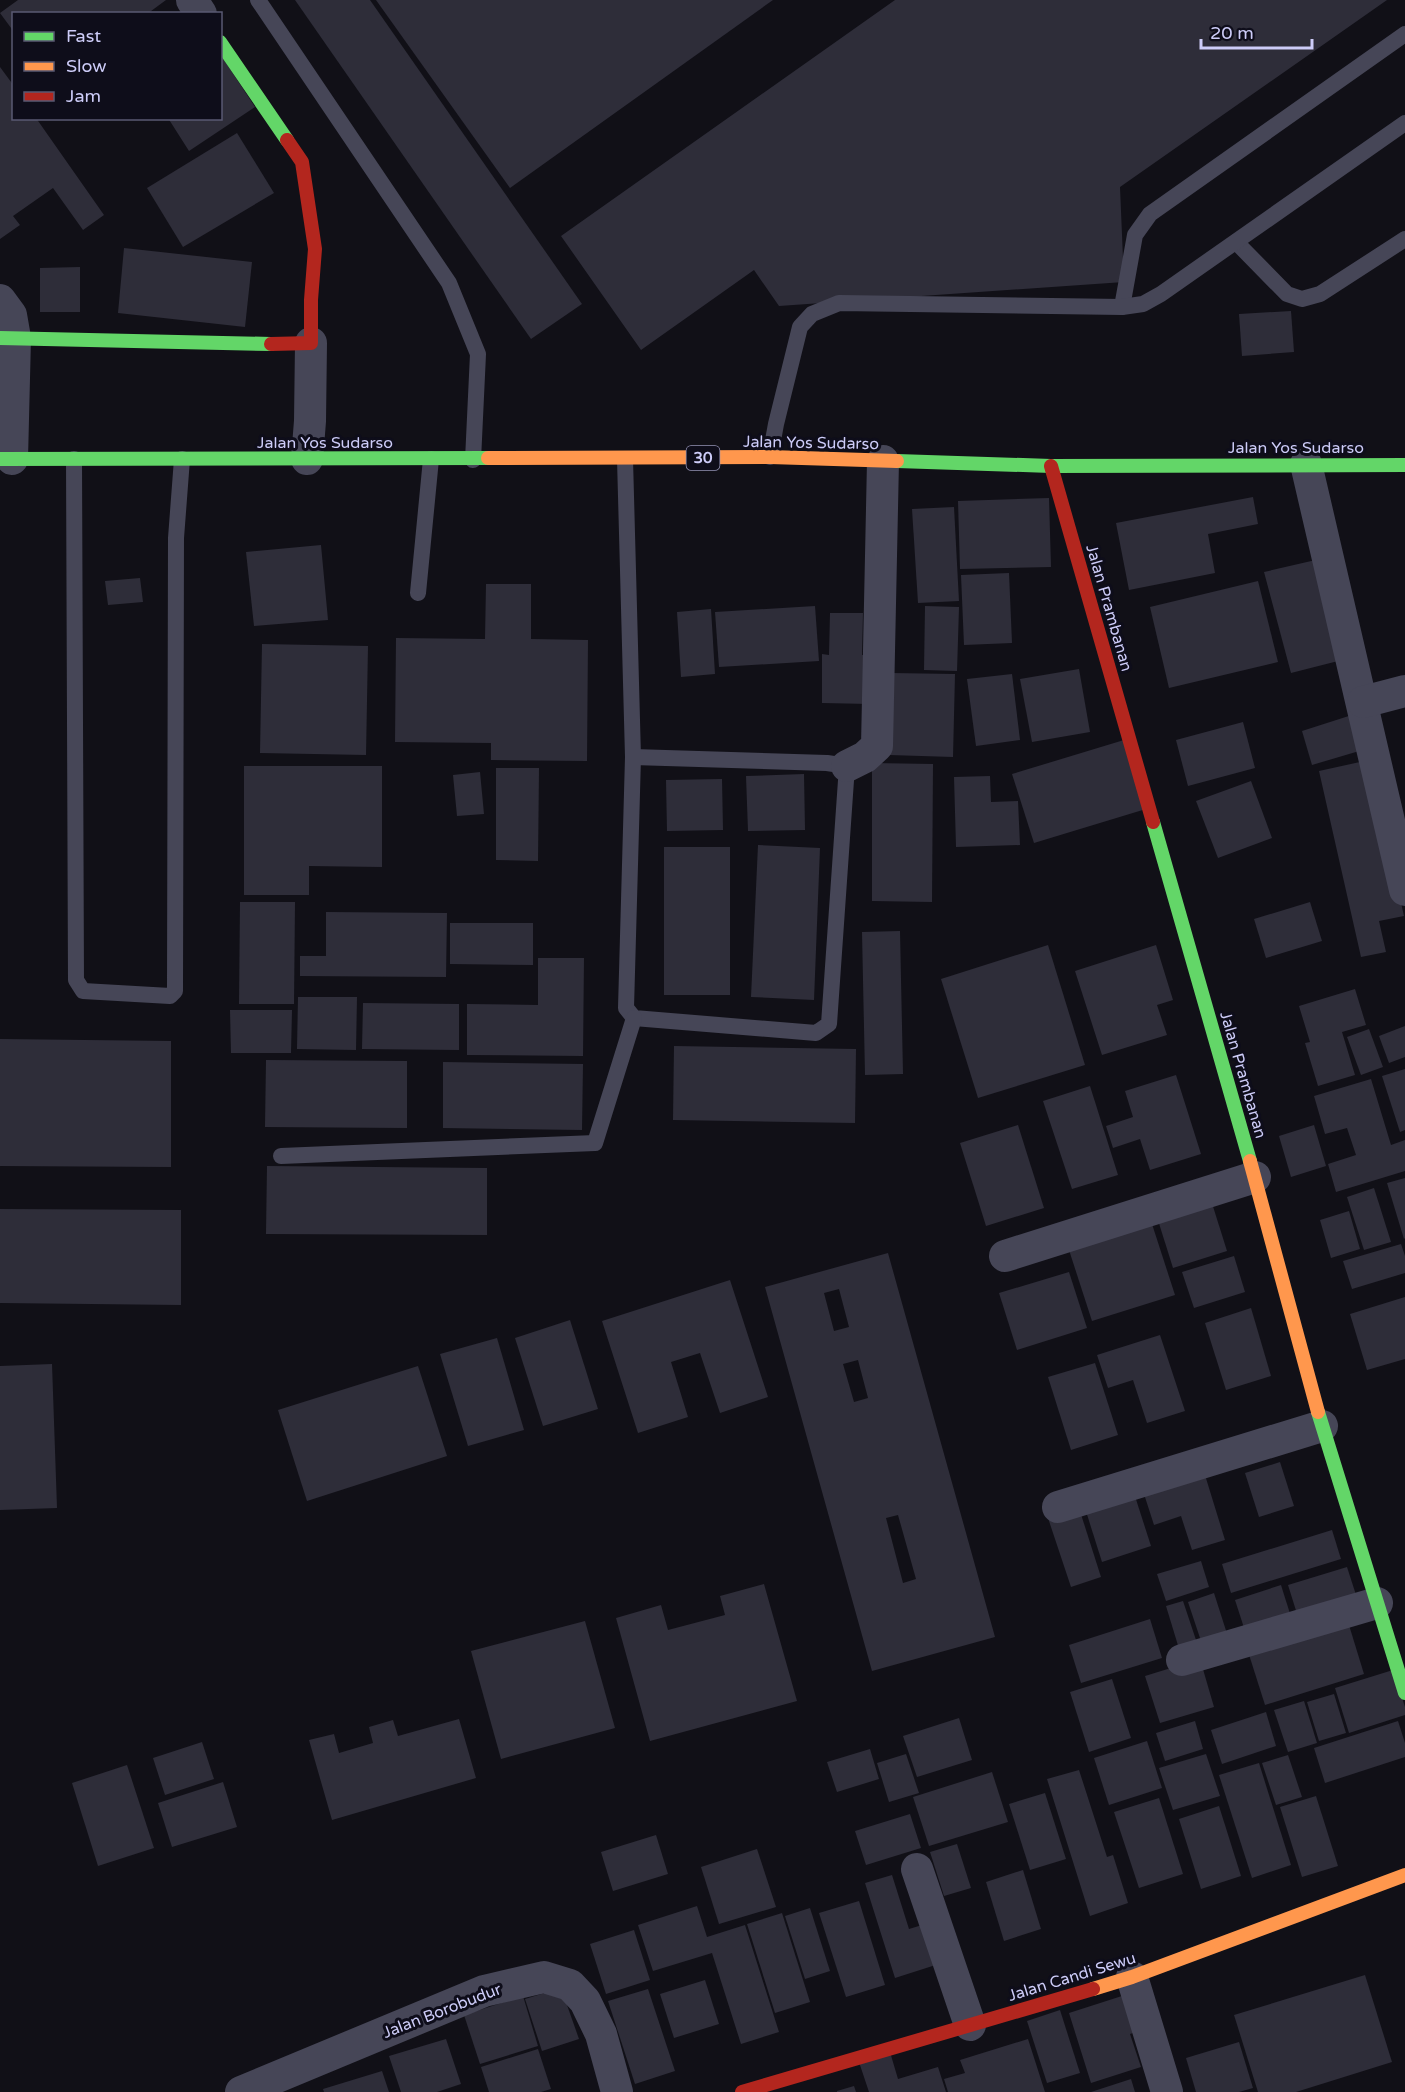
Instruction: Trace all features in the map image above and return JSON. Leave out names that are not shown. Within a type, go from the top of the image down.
[{"type":"main road","points":[[7,338],[251,344],[311,343],[311,300],[315,249],[302,162],[222,45]]},
{"type":"main road","name":"Jalan Yos Sudarso","points":[[6,459],[770,458],[1051,466],[1405,465]]},
{"type":"main road","name":"Jalan Prambanan","points":[[1051,466],[1255,1177],[1322,1425],[1405,1693]]},
{"type":"main road","name":"Jalan Candi Sewu","points":[[742,2092],[1132,1977],[1405,1875]]},
{"type":"street","points":[[0,300],[11,315],[7,338],[6,459]]},
{"type":"street","points":[[307,459],[311,343]]},
{"type":"street","points":[[847,766],[865,757],[877,746],[883,462]]},
{"type":"street","points":[[1306,464],[1405,890]]},
{"type":"street","points":[[1363,702],[1405,691]]},
{"type":"street","points":[[1005,1256],[1255,1177]]},
{"type":"street","points":[[1058,1506],[1322,1425]]},
{"type":"street","points":[[1182,1660],[1377,1603]]},
{"type":"street","points":[[917,1869],[970,2025]]},
{"type":"street","name":"Jalan Borobudur","points":[[241,2092],[484,1991],[544,1977],[570,1984],[585,2001],[601,2034],[617,2092]]},
{"type":"street","points":[[1132,1977],[1167,2092]]},
{"type":"lane","points":[[258,0],[449,283],[478,354],[473,460]]},
{"type":"lane","points":[[1122,307],[1135,235],[1150,214],[1405,34]]},
{"type":"lane","points":[[770,458],[800,327],[812,314],[839,303],[1122,307],[1143,304],[1161,294],[1405,123]]},
{"type":"lane","points":[[1236,242],[1287,294],[1302,299],[1320,294],[1405,239]]},
{"type":"lane","points":[[74,459],[76,980],[83,992],[170,996],[175,991],[176,538],[182,459]]},
{"type":"lane","points":[[418,593],[431,459]]},
{"type":"lane","points":[[625,459],[633,757],[626,1008],[634,1018],[816,1033],[829,1024],[847,766],[827,763],[633,757]]},
{"type":"lane","points":[[281,1156],[595,1143],[634,1018]]},
{"type":"building","points":[[18,0],[166,0],[150,12],[12,12],[12,29],[0,13]]},
{"type":"building","points":[[295,0],[370,0],[582,304],[531,339]]},
{"type":"building","points":[[376,0],[773,0],[510,188]]},
{"type":"building","points":[[895,0],[1387,0],[1120,187],[1124,282],[779,306],[754,270],[641,350],[561,236]]},
{"type":"building","points":[[222,57],[255,107],[189,151],[169,120],[222,120]]},
{"type":"building","points":[[0,67],[12,83],[12,120],[37,120],[104,215],[83,230],[53,188],[13,216],[20,225],[0,239]]},
{"type":"building","points":[[237,133],[274,193],[183,247],[147,188]]},
{"type":"building","points":[[124,248],[252,262],[245,327],[118,313]]},
{"type":"building","points":[[80,267],[80,312],[40,312],[40,268]]},
{"type":"building","points":[[1291,311],[1294,352],[1242,356],[1239,314]]},
{"type":"building","points":[[1253,497],[1258,524],[1208,534],[1215,573],[1129,590],[1116,523]]},
{"type":"building","points":[[1049,498],[1051,567],[960,569],[958,501]]},
{"type":"building","points":[[954,507],[959,601],[918,603],[912,509]]},
{"type":"building","points":[[321,545],[328,620],[254,626],[246,552]]},
{"type":"building","points":[[1320,559],[1346,659],[1291,673],[1264,572]]},
{"type":"building","points":[[1009,573],[1012,643],[964,645],[961,575]]},
{"type":"building","points":[[140,578],[143,602],[108,605],[105,581]]},
{"type":"building","points":[[1258,581],[1278,662],[1169,688],[1150,607]]},
{"type":"building","points":[[486,584],[531,584],[531,639],[588,640],[587,761],[491,760],[491,743],[395,742],[396,638],[485,639]]},
{"type":"building","points":[[815,606],[819,661],[719,667],[715,612]]},
{"type":"building","points":[[925,606],[959,607],[957,671],[924,670]]},
{"type":"building","points":[[711,609],[715,674],[681,677],[677,612]]},
{"type":"building","points":[[830,613],[863,613],[862,655],[870,655],[870,704],[822,703],[822,654],[829,655]]},
{"type":"building","points":[[262,644],[368,646],[366,755],[260,753]]},
{"type":"building","points":[[1079,669],[1090,732],[1032,742],[1020,679]]},
{"type":"building","points":[[891,673],[955,674],[953,757],[889,755]]},
{"type":"building","points":[[1012,674],[1020,740],[976,746],[967,679]]},
{"type":"building","points":[[1355,714],[1366,749],[1312,765],[1302,731]]},
{"type":"building","points":[[1243,722],[1255,768],[1188,786],[1176,740]]},
{"type":"building","points":[[1124,740],[1146,809],[1034,843],[1012,774]]},
{"type":"building","points":[[1369,760],[1404,916],[1379,921],[1386,952],[1361,957],[1319,771]]},
{"type":"building","points":[[872,763],[933,764],[932,902],[872,901]]},
{"type":"building","points":[[244,766],[382,766],[382,867],[309,866],[309,895],[244,895]]},
{"type":"building","points":[[496,768],[539,768],[538,861],[496,860]]},
{"type":"building","points":[[480,772],[484,814],[457,816],[453,775]]},
{"type":"building","points":[[804,774],[805,830],[748,831],[746,776]]},
{"type":"building","points":[[990,776],[991,802],[1018,801],[1020,845],[956,847],[954,777]]},
{"type":"building","points":[[722,779],[723,830],[667,831],[666,780]]},
{"type":"building","points":[[1251,781],[1272,838],[1218,858],[1196,801]]},
{"type":"building","points":[[758,845],[820,848],[814,1000],[751,997]]},
{"type":"building","points":[[664,847],[730,847],[730,995],[664,995]]},
{"type":"building","points":[[240,902],[295,902],[294,1004],[239,1004]]},
{"type":"building","points":[[1310,902],[1322,941],[1266,958],[1254,919]]},
{"type":"building","points":[[326,912],[447,913],[446,977],[300,976],[300,956],[326,956]]},
{"type":"building","points":[[450,923],[533,923],[533,965],[450,964]]},
{"type":"building","points":[[900,931],[903,1074],[865,1075],[862,932]]},
{"type":"building","points":[[1048,945],[1085,1065],[978,1098],[941,979]]},
{"type":"building","points":[[1156,945],[1173,1000],[1157,1005],[1167,1035],[1102,1055],[1075,971]]},
{"type":"building","points":[[538,958],[584,958],[583,1056],[467,1055],[467,1004],[538,1005]]},
{"type":"building","points":[[1355,989],[1366,1025],[1342,1032],[1355,1075],[1318,1086],[1305,1043],[1310,1042],[1299,1006]]},
{"type":"building","points":[[298,997],[357,997],[356,1050],[297,1049]]},
{"type":"building","points":[[363,1003],[459,1004],[459,1050],[362,1049]]},
{"type":"building","points":[[230,1010],[292,1010],[291,1053],[231,1053]]},
{"type":"building","points":[[1405,1026],[1405,1057],[1389,1063],[1379,1036]]},
{"type":"building","points":[[1369,1029],[1383,1067],[1361,1075],[1347,1037]]},
{"type":"building","points":[[0,1039],[171,1041],[171,1167],[0,1166]]},
{"type":"building","points":[[674,1046],[856,1049],[855,1123],[673,1120]]},
{"type":"building","points":[[266,1060],[407,1061],[407,1128],[265,1127]]},
{"type":"building","points":[[443,1062],[583,1064],[582,1130],[443,1128]]},
{"type":"building","points":[[1405,1069],[1405,1130],[1400,1132],[1382,1076]]},
{"type":"building","points":[[1176,1075],[1201,1154],[1150,1170],[1140,1139],[1113,1148],[1106,1126],[1133,1117],[1125,1091]]},
{"type":"building","points":[[1371,1079],[1391,1145],[1405,1140],[1405,1171],[1336,1192],[1328,1164],[1356,1155],[1347,1128],[1325,1134],[1314,1096]]},
{"type":"building","points":[[1090,1086],[1118,1175],[1072,1189],[1043,1101]]},
{"type":"building","points":[[1018,1125],[1044,1208],[986,1226],[960,1143]]},
{"type":"building","points":[[1314,1125],[1326,1166],[1291,1177],[1279,1136]]},
{"type":"building","points":[[267,1166],[487,1168],[487,1235],[266,1234]]},
{"type":"building","points":[[1405,1178],[1405,1238],[1404,1239],[1387,1183]]},
{"type":"building","points":[[1374,1188],[1391,1242],[1364,1250],[1347,1197]]},
{"type":"building","points":[[1211,1200],[1227,1251],[1173,1268],[1157,1217]]},
{"type":"building","points":[[0,1209],[181,1210],[181,1305],[0,1303]]},
{"type":"building","points":[[1349,1211],[1360,1249],[1331,1258],[1320,1220]]},
{"type":"building","points":[[1152,1224],[1175,1295],[1092,1321],[1069,1250]]},
{"type":"building","points":[[1401,1244],[1405,1256],[1405,1273],[1352,1289],[1343,1261]]},
{"type":"building","points":[[888,1253],[995,1637],[872,1671],[765,1287]],"holes":[[[839,1289],[849,1327],[834,1331],[824,1293]],[[858,1360],[868,1398],[854,1402],[843,1364]],[[898,1515],[916,1579],[903,1583],[886,1518]]]},
{"type":"building","points":[[1234,1256],[1245,1292],[1194,1308],[1182,1272]]},
{"type":"building","points":[[1069,1272],[1087,1328],[1017,1350],[999,1293]]},
{"type":"building","points":[[730,1280],[768,1397],[720,1413],[700,1353],[671,1362],[688,1417],[638,1433],[602,1321]]},
{"type":"building","points":[[1405,1297],[1405,1359],[1367,1370],[1350,1314]]},
{"type":"building","points":[[1251,1308],[1271,1376],[1226,1390],[1205,1323]]},
{"type":"building","points":[[570,1320],[598,1409],[543,1426],[515,1338]]},
{"type":"building","points":[[1160,1335],[1185,1411],[1147,1423],[1133,1380],[1108,1388],[1097,1355]]},
{"type":"building","points":[[497,1338],[524,1430],[468,1446],[440,1354]]},
{"type":"building","points":[[1095,1363],[1118,1435],[1071,1450],[1048,1377]]},
{"type":"building","points":[[52,1364],[57,1508],[0,1510],[0,1366]]},
{"type":"building","points":[[418,1366],[447,1456],[307,1501],[278,1410]]},
{"type":"building","points":[[1280,1462],[1294,1506],[1259,1517],[1245,1473]]},
{"type":"building","points":[[1205,1475],[1225,1540],[1192,1550],[1181,1516],[1154,1525],[1144,1494]]},
{"type":"building","points":[[1133,1490],[1151,1546],[1102,1562],[1084,1505]]},
{"type":"building","points":[[1079,1508],[1101,1577],[1071,1587],[1048,1518]]},
{"type":"building","points":[[1332,1530],[1341,1559],[1231,1593],[1222,1564]]},
{"type":"building","points":[[1201,1561],[1209,1587],[1166,1601],[1157,1574]]},
{"type":"building","points":[[1347,1567],[1357,1598],[1298,1617],[1288,1585]]},
{"type":"building","points":[[764,1584],[797,1701],[650,1741],[616,1618],[661,1605],[668,1630],[725,1615],[720,1596]]},
{"type":"building","points":[[1281,1585],[1292,1620],[1246,1634],[1235,1600]]},
{"type":"building","points":[[1214,1593],[1229,1640],[1203,1647],[1188,1602]]},
{"type":"building","points":[[1183,1601],[1198,1646],[1180,1652],[1166,1606]]},
{"type":"building","points":[[1345,1612],[1364,1674],[1265,1705],[1245,1642]]},
{"type":"building","points":[[1150,1619],[1162,1658],[1081,1683],[1069,1645]]},
{"type":"building","points":[[585,1621],[615,1728],[501,1759],[471,1651]]},
{"type":"building","points":[[1200,1659],[1214,1707],[1160,1723],[1145,1676]]},
{"type":"building","points":[[1393,1670],[1405,1707],[1405,1715],[1349,1733],[1335,1688]]},
{"type":"building","points":[[1112,1679],[1131,1738],[1089,1752],[1070,1692]]},
{"type":"building","points":[[1334,1694],[1346,1733],[1319,1741],[1307,1702]]},
{"type":"building","points":[[1304,1701],[1317,1743],[1288,1752],[1274,1710]]},
{"type":"building","points":[[1266,1712],[1276,1746],[1222,1764],[1211,1730]]},
{"type":"building","points":[[959,1718],[972,1760],[917,1777],[903,1736]]},
{"type":"building","points":[[459,1719],[476,1778],[332,1820],[309,1740],[334,1734],[339,1753],[373,1743],[369,1727],[393,1720],[398,1736]]},
{"type":"building","points":[[1195,1721],[1203,1749],[1165,1761],[1156,1733]]},
{"type":"building","points":[[1398,1721],[1405,1743],[1405,1757],[1325,1783],[1314,1748]]},
{"type":"building","points":[[1147,1741],[1162,1788],[1109,1805],[1094,1758]]},
{"type":"building","points":[[202,1742],[214,1779],[165,1795],[153,1758]]},
{"type":"building","points":[[870,1749],[879,1779],[837,1792],[827,1762]]},
{"type":"building","points":[[906,1754],[919,1793],[889,1802],[877,1763]]},
{"type":"building","points":[[1206,1754],[1220,1796],[1173,1810],[1159,1768]]},
{"type":"building","points":[[1288,1755],[1302,1797],[1276,1805],[1262,1763]]},
{"type":"building","points":[[1259,1763],[1291,1865],[1252,1878],[1219,1775]]},
{"type":"building","points":[[127,1765],[154,1848],[98,1866],[72,1783]]},
{"type":"building","points":[[1079,1770],[1107,1857],[1113,1855],[1128,1903],[1090,1916],[1047,1779]]},
{"type":"building","points":[[992,1772],[1008,1822],[929,1846],[913,1797]]},
{"type":"building","points":[[223,1782],[237,1827],[172,1847],[158,1803]]},
{"type":"building","points":[[1045,1793],[1066,1859],[1030,1870],[1009,1804]]},
{"type":"building","points":[[1316,1796],[1338,1866],[1302,1877],[1280,1807]]},
{"type":"building","points":[[1159,1798],[1183,1874],[1139,1888],[1114,1812]]},
{"type":"building","points":[[1219,1806],[1241,1876],[1201,1889],[1179,1819]]},
{"type":"building","points":[[910,1814],[921,1848],[866,1865],[855,1831]]},
{"type":"building","points":[[656,1835],[668,1874],[613,1891],[601,1852]]},
{"type":"building","points":[[957,1844],[971,1888],[944,1896],[930,1852]]},
{"type":"building","points":[[757,1849],[776,1907],[719,1924],[701,1867]]},
{"type":"building","points":[[1023,1870],[1041,1929],[1004,1941],[986,1882]]},
{"type":"building","points":[[892,1875],[909,1929],[932,1922],[945,1962],[895,1978],[865,1883]]},
{"type":"building","points":[[859,1901],[885,1985],[846,1997],[819,1913]]},
{"type":"building","points":[[697,1906],[707,1937],[745,1925],[779,2032],[741,2044],[712,1953],[653,1971],[638,1925]]},
{"type":"building","points":[[810,1908],[830,1971],[805,1979],[785,1916]]},
{"type":"building","points":[[782,1913],[810,2002],[775,2013],[747,1924]]},
{"type":"building","points":[[634,1930],[650,1980],[606,1994],[590,1944]]},
{"type":"building","points":[[1365,1975],[1392,2062],[1296,2092],[1258,2092],[1234,2015]]},
{"type":"building","points":[[705,1980],[719,2024],[674,2038],[660,1994]]},
{"type":"building","points":[[561,1988],[579,2039],[542,2051],[525,1999]]},
{"type":"building","points":[[648,1989],[675,2071],[635,2084],[608,2001]]},
{"type":"building","points":[[1125,1995],[1136,2032],[1130,2034],[1141,2067],[1091,2083],[1069,2013]]},
{"type":"building","points":[[523,1996],[538,2046],[480,2064],[464,2015]]},
{"type":"building","points":[[1060,2010],[1080,2073],[1047,2083],[1027,2021]]},
{"type":"building","points":[[446,2039],[461,2084],[437,2092],[401,2092],[389,2056]]},
{"type":"building","points":[[1028,2039],[1045,2092],[948,2092],[944,2079],[965,2073],[960,2060]]},
{"type":"building","points":[[1239,2042],[1253,2088],[1239,2092],[1196,2092],[1186,2058]]},
{"type":"building","points":[[538,2049],[551,2089],[541,2092],[489,2092],[481,2067]]},
{"type":"building","points":[[890,2052],[898,2079],[938,2067],[946,2092],[869,2092],[859,2062]]},
{"type":"building","points":[[382,2071],[389,2092],[324,2092],[323,2089]]},
{"type":"building","points":[[1131,2079],[1135,2092],[1091,2092]]},
{"type":"building","points":[[854,2086],[856,2092],[837,2092],[837,2091]]},
{"type":"traffic: fast","points":[[222,45],[287,140]]},
{"type":"traffic: fast","points":[[0,338],[271,344]]},
{"type":"traffic: fast","points":[[0,459],[488,458]]},
{"type":"traffic: fast","points":[[897,461],[1051,466],[1405,465]]},
{"type":"traffic: fast","points":[[1153,822],[1250,1161]]},
{"type":"traffic: fast","points":[[1318,1412],[1405,1693]]},
{"type":"traffic: slow","points":[[488,458],[770,457],[897,461]]},
{"type":"traffic: slow","points":[[1250,1161],[1318,1412]]},
{"type":"traffic: slow","points":[[1093,1989],[1132,1977],[1405,1875]]},
{"type":"traffic: jam","points":[[271,344],[311,343],[311,300],[315,249],[302,162],[287,140]]},
{"type":"traffic: jam","points":[[1051,466],[1153,822]]},
{"type":"traffic: jam","points":[[742,2092],[1093,1989]]}]
